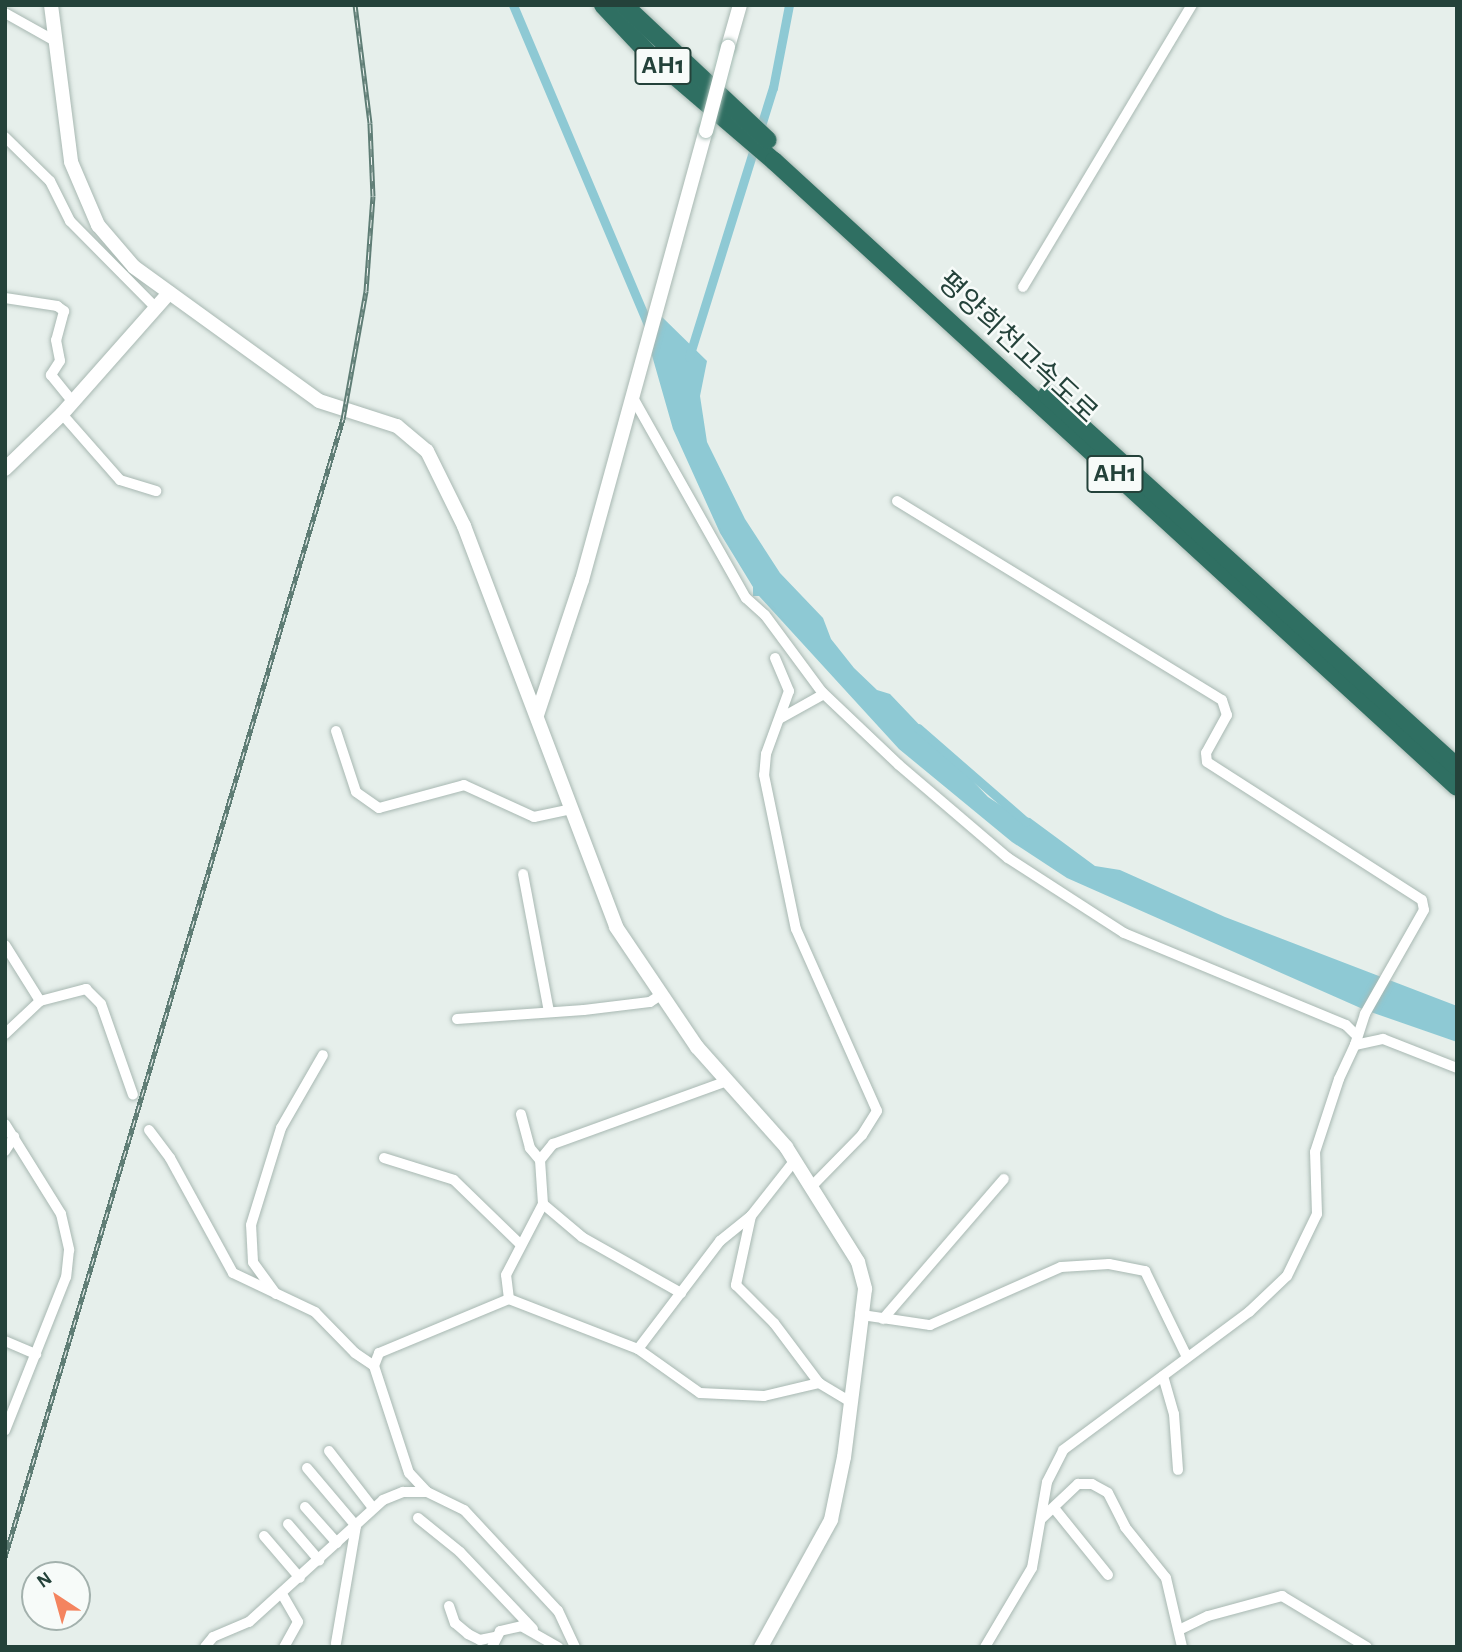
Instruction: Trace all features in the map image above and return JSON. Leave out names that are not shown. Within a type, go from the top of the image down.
[{"type":"highway","name":"평양희천고속도로","points":[[603,5],[649,54],[728,113]]},
{"type":"highway","name":"평양희천고속도로","points":[[624,5],[728,113],[1457,767]]},
{"type":"highway","name":"평양희천고속도로","points":[[775,155],[1457,787]]},
{"type":"street","points":[[51,5],[71,162],[82,195],[120,254],[169,293],[319,401],[397,426],[427,451],[444,479],[537,715],[616,927],[659,996],[795,1160],[813,1185],[858,1262],[864,1289],[862,1315],[851,1402],[831,1520],[761,1647]]},
{"type":"street","points":[[537,715],[582,580],[740,5]]},
{"type":"street","points":[[1023,287],[1192,5]]},
{"type":"street","points":[[5,13],[55,41]]},
{"type":"street","points":[[5,137],[50,181],[70,221],[156,308]]},
{"type":"street","points":[[5,469],[62,414],[169,293]]},
{"type":"street","points":[[5,298],[57,306],[64,311],[56,340],[60,361],[51,375],[72,401]]},
{"type":"street","points":[[632,395],[746,598],[765,615],[824,694],[1000,851],[1060,893],[1151,946],[1346,1025],[1356,1041]]},
{"type":"street","points":[[62,414],[120,480],[156,491]]},
{"type":"street","points":[[897,501],[1222,700],[1227,715],[1206,753],[1207,762],[1419,896],[1424,910],[1339,1079],[1315,1152],[1317,1214],[1295,1263],[1278,1287],[1249,1312],[1063,1450],[1047,1482],[1032,1568],[985,1647]]},
{"type":"street","points":[[775,657],[789,684],[781,718],[766,754],[764,775],[796,929],[877,1111],[862,1135],[813,1185]]},
{"type":"street","points":[[781,718],[824,694]]},
{"type":"street","points":[[336,731],[356,792],[379,808],[464,785],[534,817],[571,809]]},
{"type":"street","points":[[523,873],[549,1012]]},
{"type":"street","points":[[5,945],[40,1000]]},
{"type":"street","points":[[5,1034],[40,1000],[86,989],[97,998],[133,1096]]},
{"type":"street","points":[[457,1019],[650,1002],[659,996]]},
{"type":"street","points":[[1356,1041],[1383,1039],[1457,1068]]},
{"type":"street","points":[[276,1295],[253,1262],[251,1225],[281,1128],[323,1055]]},
{"type":"street","points":[[540,1160],[565,1139],[727,1081]]},
{"type":"street","points":[[509,1299],[506,1275],[542,1204],[540,1160],[530,1149],[521,1114]]},
{"type":"street","points":[[5,1124],[37,1170],[69,1238],[66,1277],[5,1430]]},
{"type":"street","points":[[149,1130],[170,1158],[225,1262],[239,1278],[315,1312],[355,1353],[374,1366],[401,1456],[427,1492],[464,1510],[558,1611],[575,1647]]},
{"type":"street","points":[[5,1151],[14,1137]]},
{"type":"street","points":[[384,1158],[454,1180],[521,1245]]},
{"type":"street","points":[[638,1349],[720,1241],[751,1216],[795,1160]]},
{"type":"street","points":[[883,1319],[1004,1179]]},
{"type":"street","points":[[542,1204],[582,1237],[681,1293]]},
{"type":"street","points":[[751,1216],[736,1286],[774,1323],[819,1383],[851,1402]]},
{"type":"street","points":[[862,1315],[930,1325],[1060,1267],[1110,1264],[1145,1271],[1187,1357]]},
{"type":"street","points":[[374,1366],[386,1348],[509,1299],[638,1349],[700,1393],[764,1396],[819,1383]]},
{"type":"street","points":[[5,1341],[36,1354]]},
{"type":"street","points":[[1164,1376],[1174,1414],[1178,1470]]},
{"type":"street","points":[[329,1451],[373,1508]]},
{"type":"street","points":[[307,1468],[356,1526],[336,1643]]},
{"type":"street","points":[[1042,1518],[1078,1484],[1093,1484],[1108,1493],[1125,1527],[1166,1578],[1182,1647]]},
{"type":"street","points":[[205,1647],[213,1637],[250,1622],[373,1508],[391,1495],[427,1492]]},
{"type":"street","points":[[305,1507],[337,1543]]},
{"type":"street","points":[[1054,1508],[1108,1575]]},
{"type":"street","points":[[418,1518],[460,1552],[534,1629],[558,1647]]},
{"type":"street","points":[[288,1524],[319,1560]]},
{"type":"street","points":[[264,1536],[300,1578]]},
{"type":"street","points":[[282,1594],[298,1622],[284,1647]]},
{"type":"street","points":[[1179,1630],[1208,1616],[1282,1596],[1367,1647]]},
{"type":"street","points":[[449,1606],[455,1623],[467,1634],[480,1640],[493,1642],[510,1626],[534,1629]]},
{"type":"water","points":[[661,316],[707,361],[700,396],[707,442],[745,519],[780,573],[823,618],[831,639],[854,668],[877,690],[890,694],[988,797],[1017,816],[1030,818],[1095,866],[1120,870],[1225,917],[1457,1006],[1457,1042],[1365,1010],[1067,878],[1012,842],[899,749],[759,596],[753,596],[753,587],[720,533],[673,429],[651,352]]},
{"type":"waterway","points":[[513,5],[650,329]]},
{"type":"waterway","points":[[689,357],[773,88],[789,5]]},
{"type":"waterway","points":[[918,728],[1026,822]]},
{"type":"railway","points":[[5,1557],[343,419],[366,291],[373,196],[370,123],[355,5]]}]
